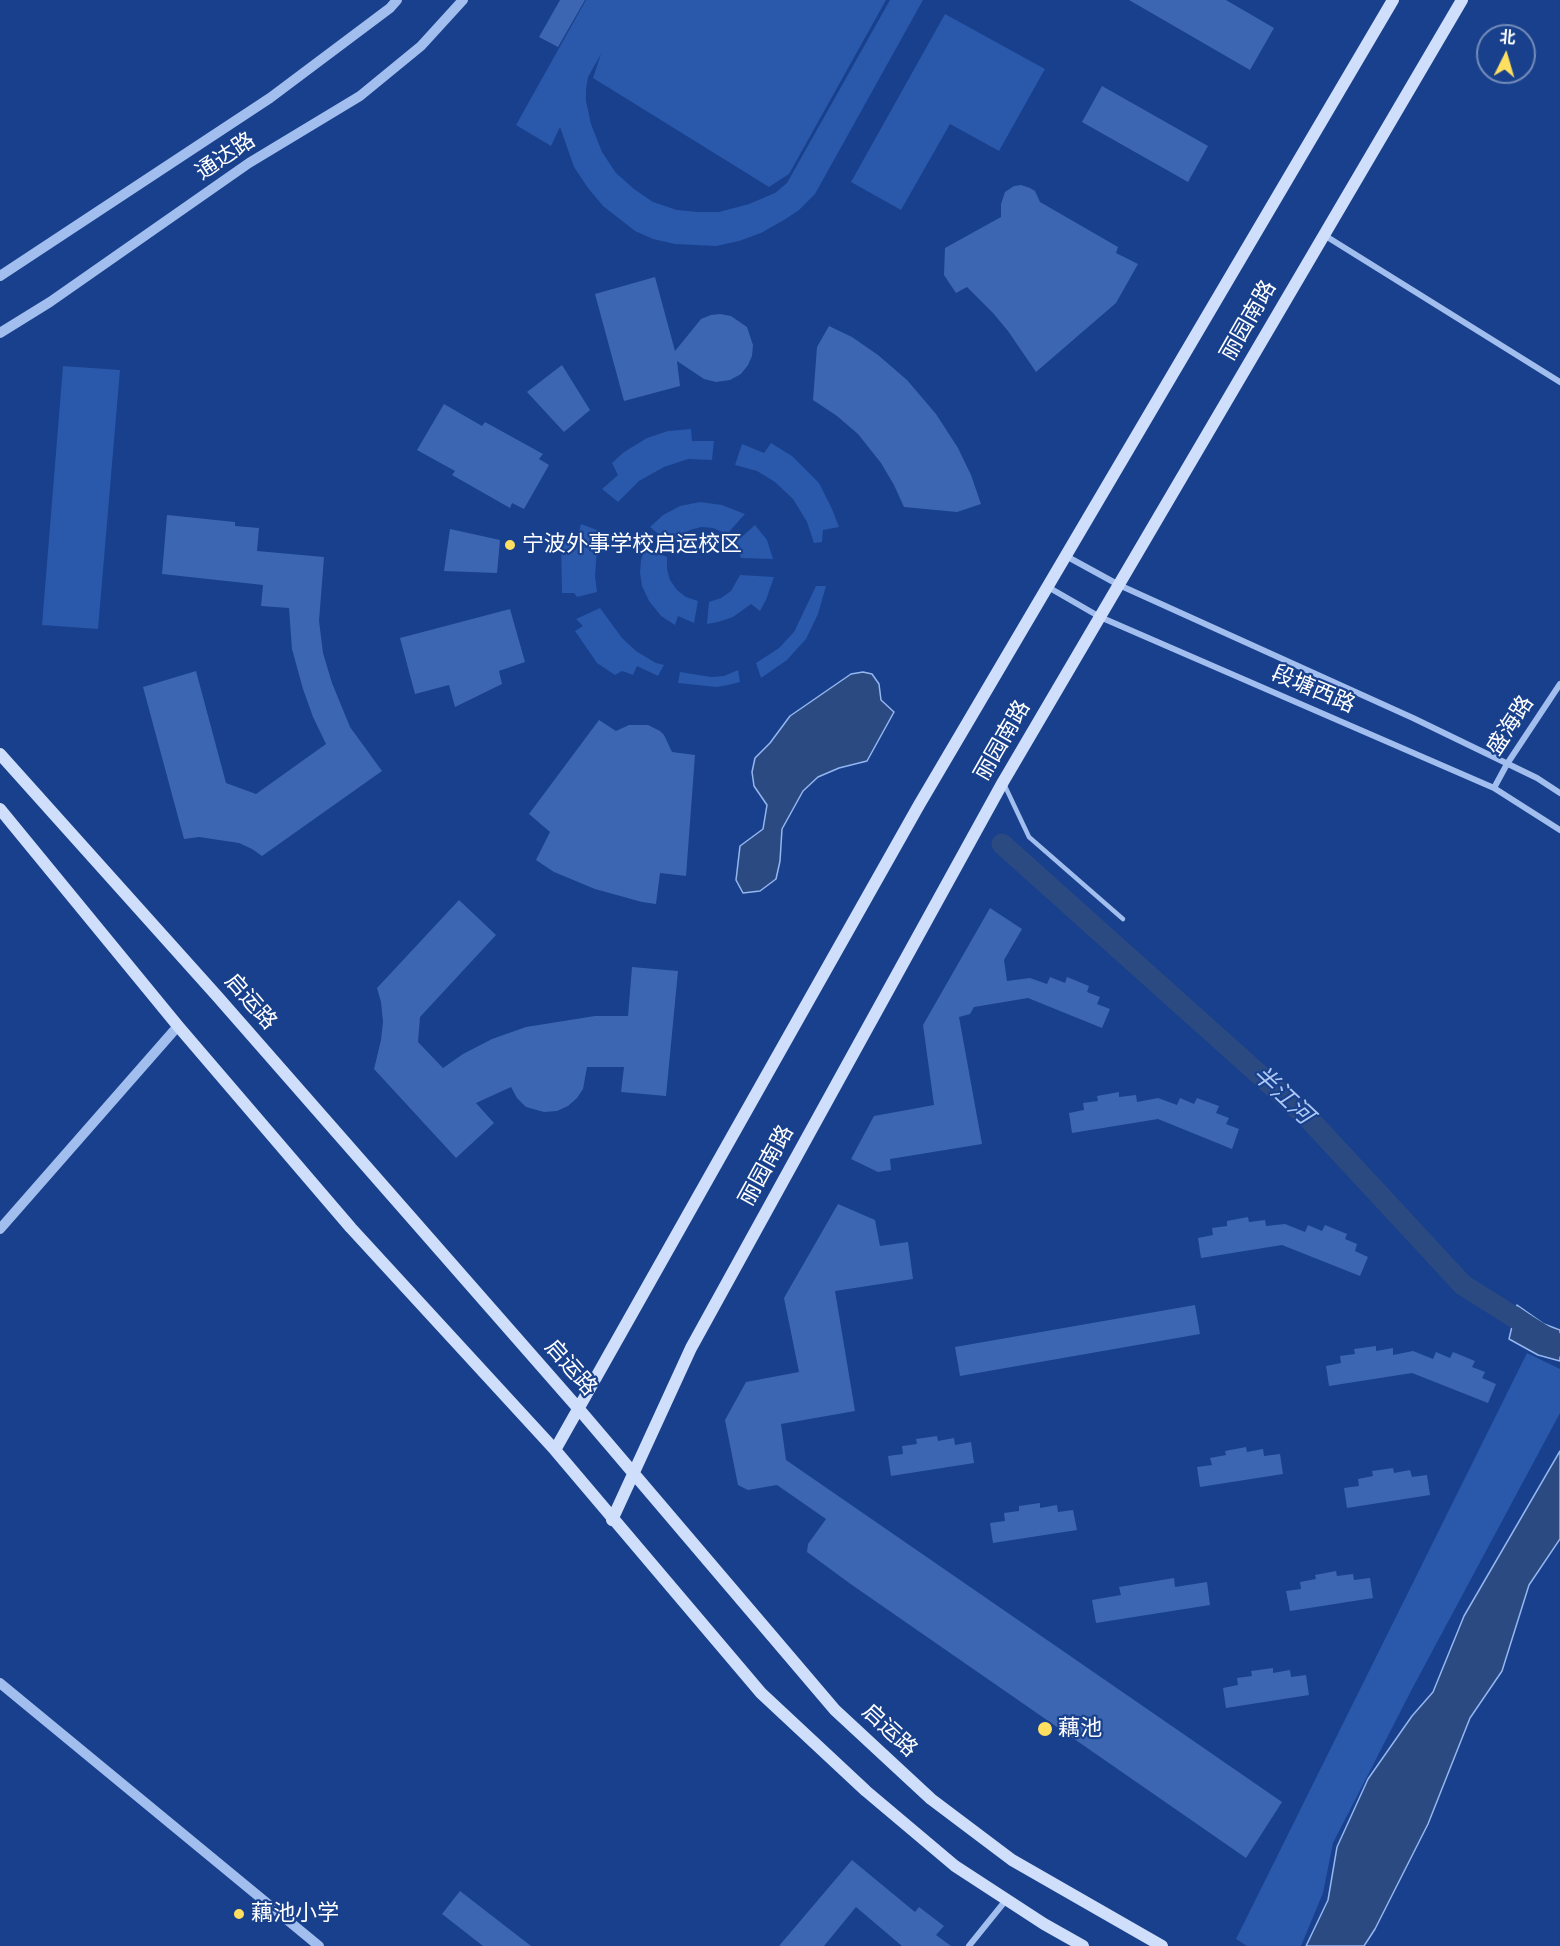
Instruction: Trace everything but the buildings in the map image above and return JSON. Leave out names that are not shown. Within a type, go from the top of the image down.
[{"type":"main road","name":"丽园南路","points":[[555,1450],[919,806],[1393,0]]},
{"type":"main road","name":"丽园南路","points":[[612,1520],[691,1348],[1003,782],[1462,0]]},
{"type":"main road","name":"启运路","points":[[0,754],[210,987],[578,1408],[835,1710],[931,1799],[1012,1860],[1162,1946]]},
{"type":"main road","points":[[0,809],[178,1026],[351,1228],[555,1450],[761,1693],[866,1791],[955,1866],[1044,1924],[1083,1946]]},
{"type":"street","name":"通达路","points":[[0,276],[270,98],[390,8],[397,0]]},
{"type":"street","name":"通达路","points":[[0,333],[50,302],[249,163],[360,96],[421,46],[463,0]]},
{"type":"street","points":[[1324,235],[1560,382]]},
{"type":"street","name":"段塘西路","points":[[1066,556],[1119,585],[1413,718],[1537,778],[1560,793]]},
{"type":"street","name":"段塘西路","points":[[1048,587],[1100,617],[1494,788],[1560,830]]},
{"type":"street","name":"盛海路","points":[[1494,788],[1507,764],[1560,684]]},
{"type":"street","points":[[0,1229],[178,1026]]},
{"type":"street","points":[[0,1683],[319,1946]]},
{"type":"street","points":[[969,1946],[1006,1900]]},
{"type":"lane","points":[[1003,782],[1029,837],[1123,919]]},
{"type":"shaded area","points":[[586,0],[886,0],[789,174],[769,187],[593,78],[601,54],[588,77],[586,101],[591,124],[602,152],[616,173],[653,202],[677,210],[719,212],[749,204],[775,193],[787,183],[890,0],[923,0],[815,194],[799,210],[761,233],[716,246],[675,244],[653,239],[635,231],[603,206],[588,188],[574,167],[560,127],[551,146],[516,125]]},
{"type":"shaded area","points":[[945,14],[1045,69],[999,151],[950,124],[901,210],[851,182]]},
{"type":"shaded area","points":[[63,366],[120,370],[98,629],[42,625]]},
{"type":"shaded area","points":[[691,429],[692,441],[714,441],[712,460],[688,459],[664,467],[639,481],[618,502],[602,489],[618,475],[612,463],[624,452],[647,438],[668,431]]},
{"type":"shaded area","points":[[771,443],[792,456],[819,483],[839,527],[823,530],[822,542],[814,543],[807,522],[793,499],[775,482],[757,471],[735,465],[742,444],[764,453]]},
{"type":"shaded area","points":[[700,502],[722,505],[745,514],[727,534],[713,528],[701,527],[680,536],[672,545],[650,527],[663,515],[680,506]]},
{"type":"shaded area","points":[[581,524],[605,533],[597,549],[595,576],[597,592],[577,597],[574,593],[562,593],[561,541],[576,544]]},
{"type":"shaded area","points":[[755,525],[767,540],[773,559],[741,558],[735,543]]},
{"type":"shaded area","points":[[645,548],[667,557],[670,580],[677,590],[686,597],[698,601],[694,623],[678,616],[675,625],[661,616],[649,601],[642,586],[640,573]]},
{"type":"shaded area","points":[[740,575],[774,577],[760,611],[751,604],[733,617],[707,624],[709,602],[731,591]]},
{"type":"shaded area","points":[[816,586],[826,586],[818,614],[806,639],[787,660],[761,678],[756,663],[779,648],[794,632]]},
{"type":"shaded area","points":[[600,608],[622,638],[636,651],[664,665],[658,676],[637,666],[633,675],[622,671],[615,675],[597,663],[575,631],[583,626],[576,619]]},
{"type":"shaded area","points":[[738,670],[740,682],[728,685],[716,687],[678,683],[680,672],[711,677],[724,676]]},
{"type":"shaded area","points":[[863,672],[872,674],[879,684],[881,700],[894,712],[867,761],[839,768],[818,777],[803,791],[782,829],[780,861],[776,879],[760,891],[743,893],[736,880],[740,846],[763,829],[767,805],[754,786],[752,772],[755,758],[770,743],[790,716],[851,674]]},
{"type":"shaded area","points":[[1517,1305],[1544,1324],[1560,1330],[1560,1361],[1538,1355],[1509,1339]]},
{"type":"shaded area","points":[[1527,1353],[1560,1369],[1560,1413],[1412,1689],[1333,1843],[1323,1893],[1301,1946],[1247,1946],[1236,1939]]},
{"type":"shaded area","points":[[1560,1451],[1560,1539],[1529,1585],[1502,1671],[1470,1718],[1428,1824],[1375,1929],[1364,1946],[1306,1946],[1328,1900],[1337,1847],[1368,1779],[1412,1716],[1433,1692],[1464,1616]]},
{"type":"waterway","name":"半江河","points":[[1002,844],[1310,1120],[1463,1285],[1560,1346]]},
{"type":"place","name":"宁波外事学校启运校区","points":[[510,545]]},
{"type":"place","name":"藕池","points":[[1045,1729]]},
{"type":"place","name":"藕池小学","points":[[239,1914]]}]
